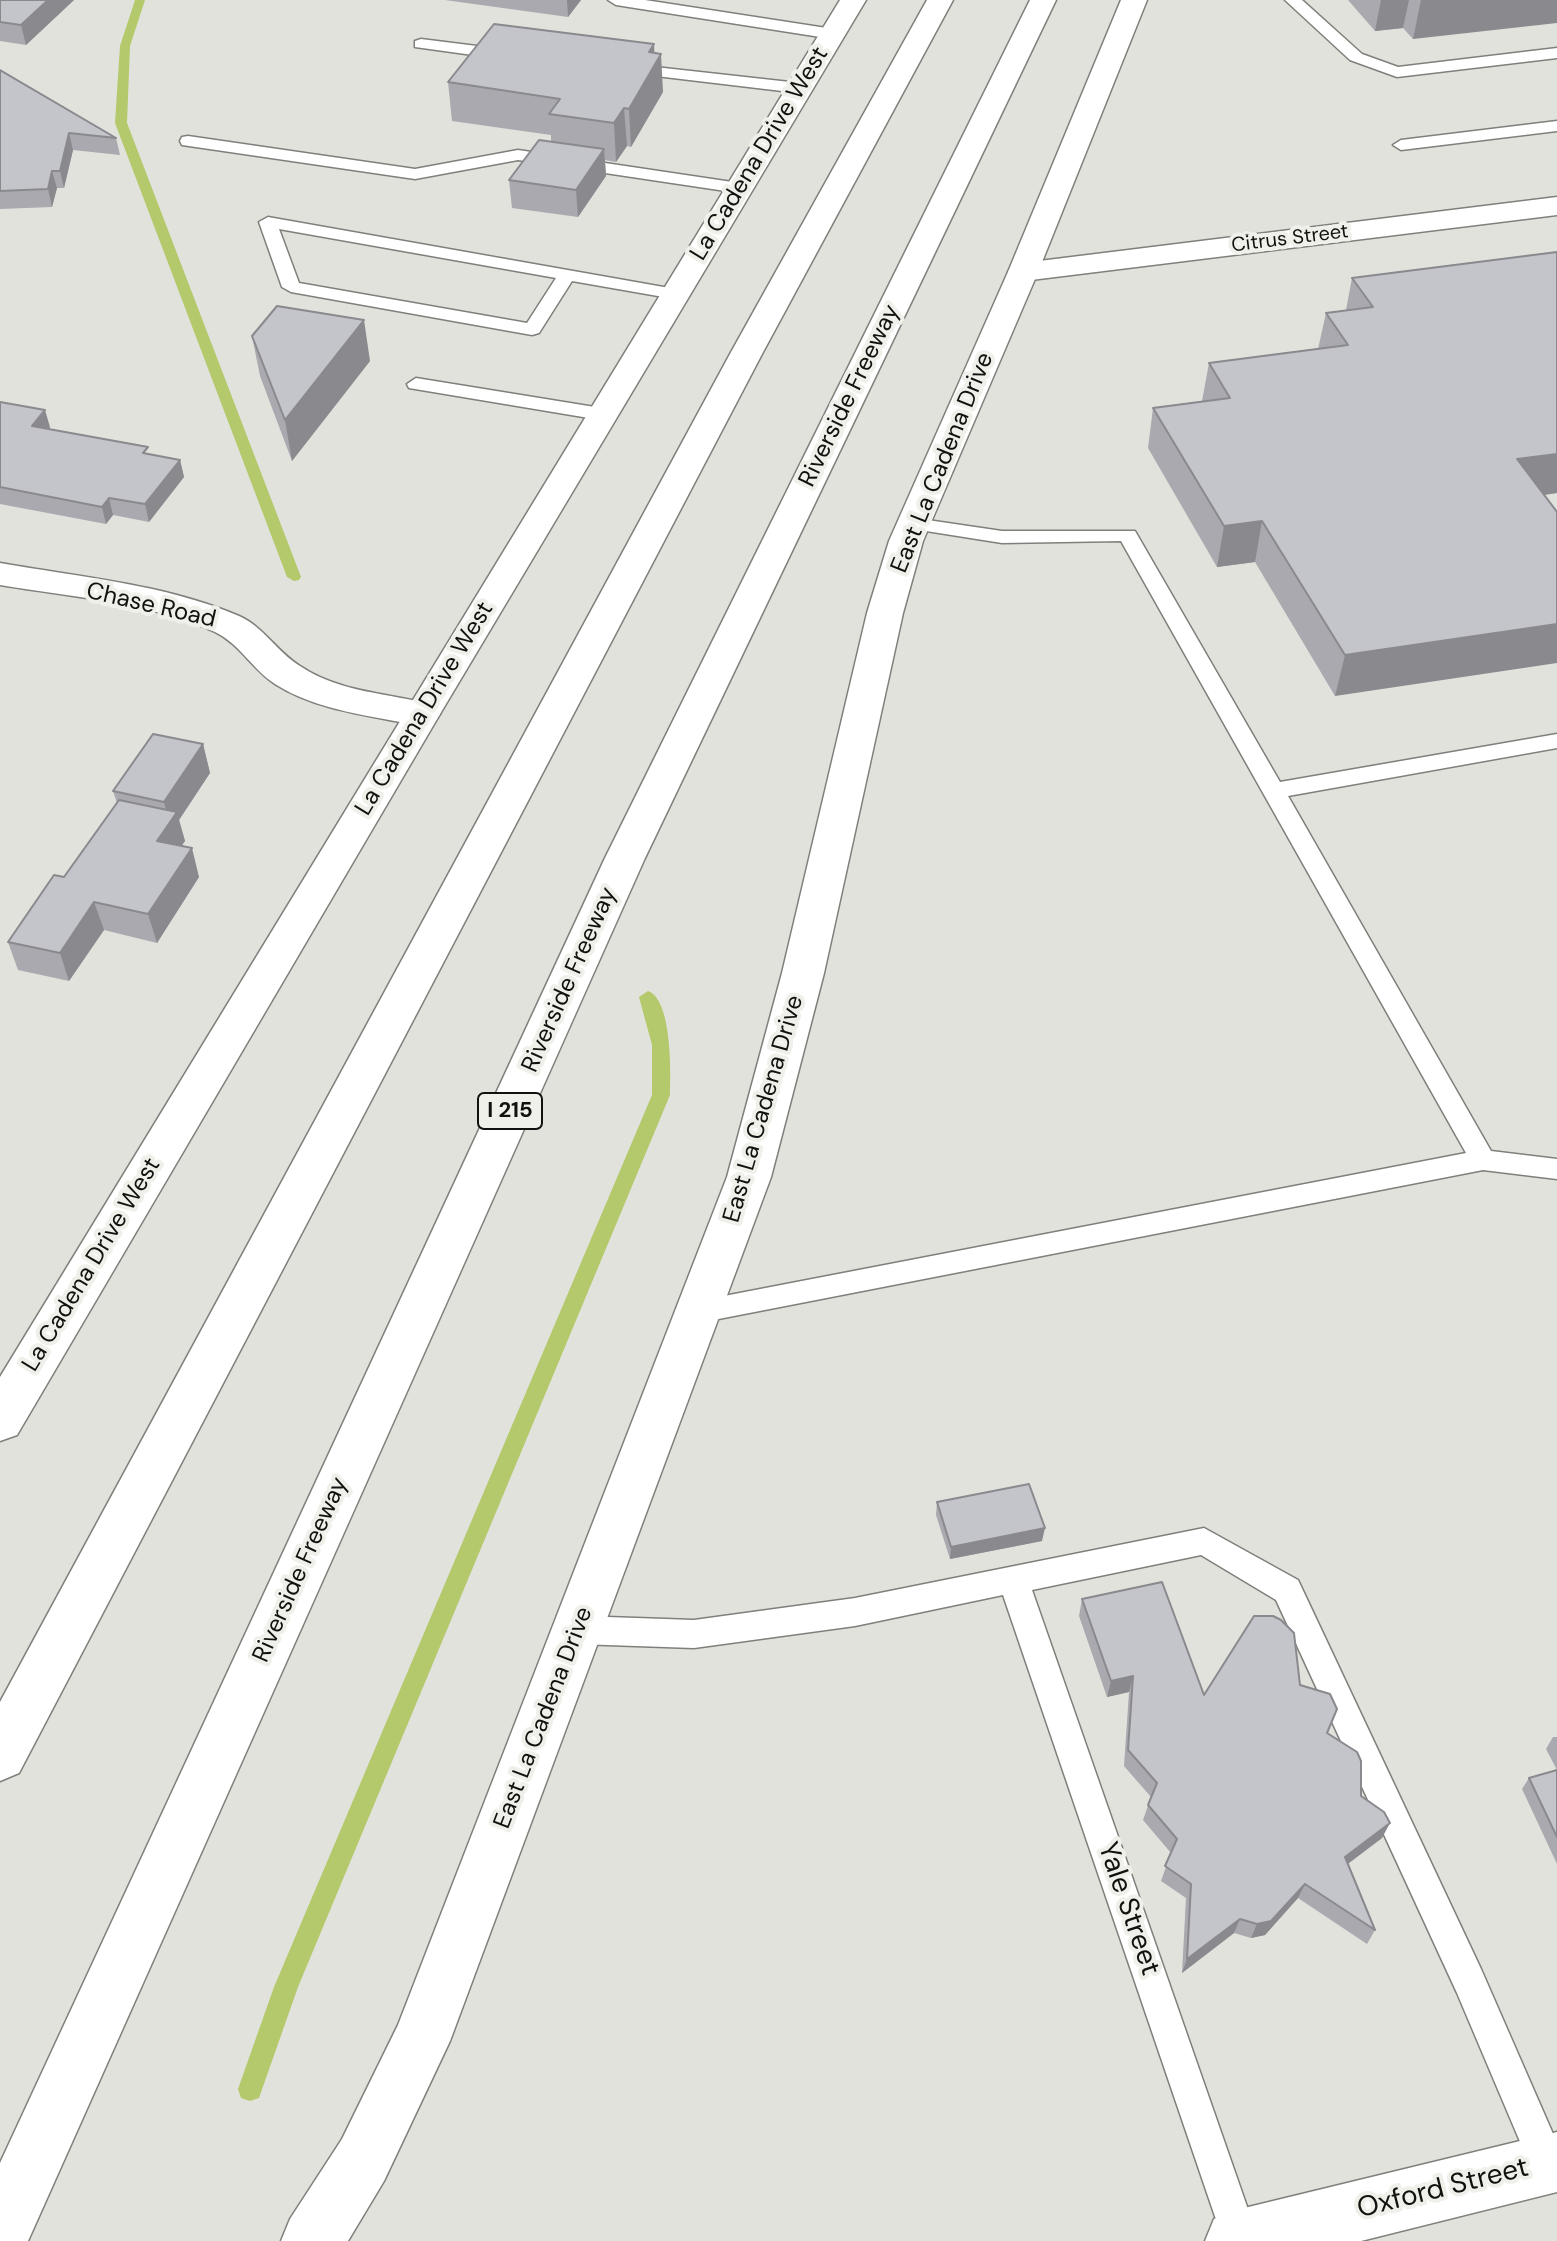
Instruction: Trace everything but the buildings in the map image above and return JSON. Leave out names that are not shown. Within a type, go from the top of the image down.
[{"type":"main road","name":"La Cadena Drive West","points":[[0,1420],[601,414],[853,0]]},
{"type":"main road","points":[[0,1755],[746,354],[940,0]]},
{"type":"main road","name":"Riverside Freeway","points":[[0,2232],[625,858],[1043,0]]},
{"type":"main road","name":"East La Cadena Drive","points":[[312,2241],[363,2160],[421,2041],[749,1177],[803,973],[885,613],[914,524],[1023,272],[1134,0]]},
{"type":"main road","name":"Citrus Street","points":[[1023,272],[1557,206]]},
{"type":"main road","name":"Chase Road","points":[[0,574],[142,601],[227,624],[256,642],[286,675],[309,686],[421,714]]},
{"type":"main road","name":"Oxford Street","points":[[1238,2240],[1552,2163]]},
{"type":"lane","points":[[616,0],[833,34]]},
{"type":"lane","points":[[1293,0],[1356,57],[1397,72],[1557,53]]},
{"type":"lane","points":[[421,44],[527,57]]},
{"type":"lane","points":[[618,68],[799,88]]},
{"type":"lane","points":[[1401,145],[1557,126]]},
{"type":"lane","points":[[188,141],[415,174],[518,155],[739,188]]},
{"type":"lane","points":[[567,275],[532,329],[291,287],[268,222],[675,294]]},
{"type":"lane","points":[[416,384],[601,414]]},
{"type":"lane","points":[[914,524],[1002,537],[1128,535],[1483,1160]]},
{"type":"lane","points":[[1273,791],[1557,741]]},
{"type":"lane","points":[[698,1312],[1483,1160],[1557,1169]]},
{"type":"lane","points":[[578,1630],[694,1634],[855,1612],[1204,1541],[1287,1590],[1552,2163]]},
{"type":"lane","name":"Yale Street","points":[[1013,1579],[1238,2240]]},
{"type":"waterway","points":[[140,0],[125,46],[121,123],[294,577]]},
{"type":"waterway","points":[[250,2089],[286,1987],[661,1095],[660,1045],[648,997]]}]
